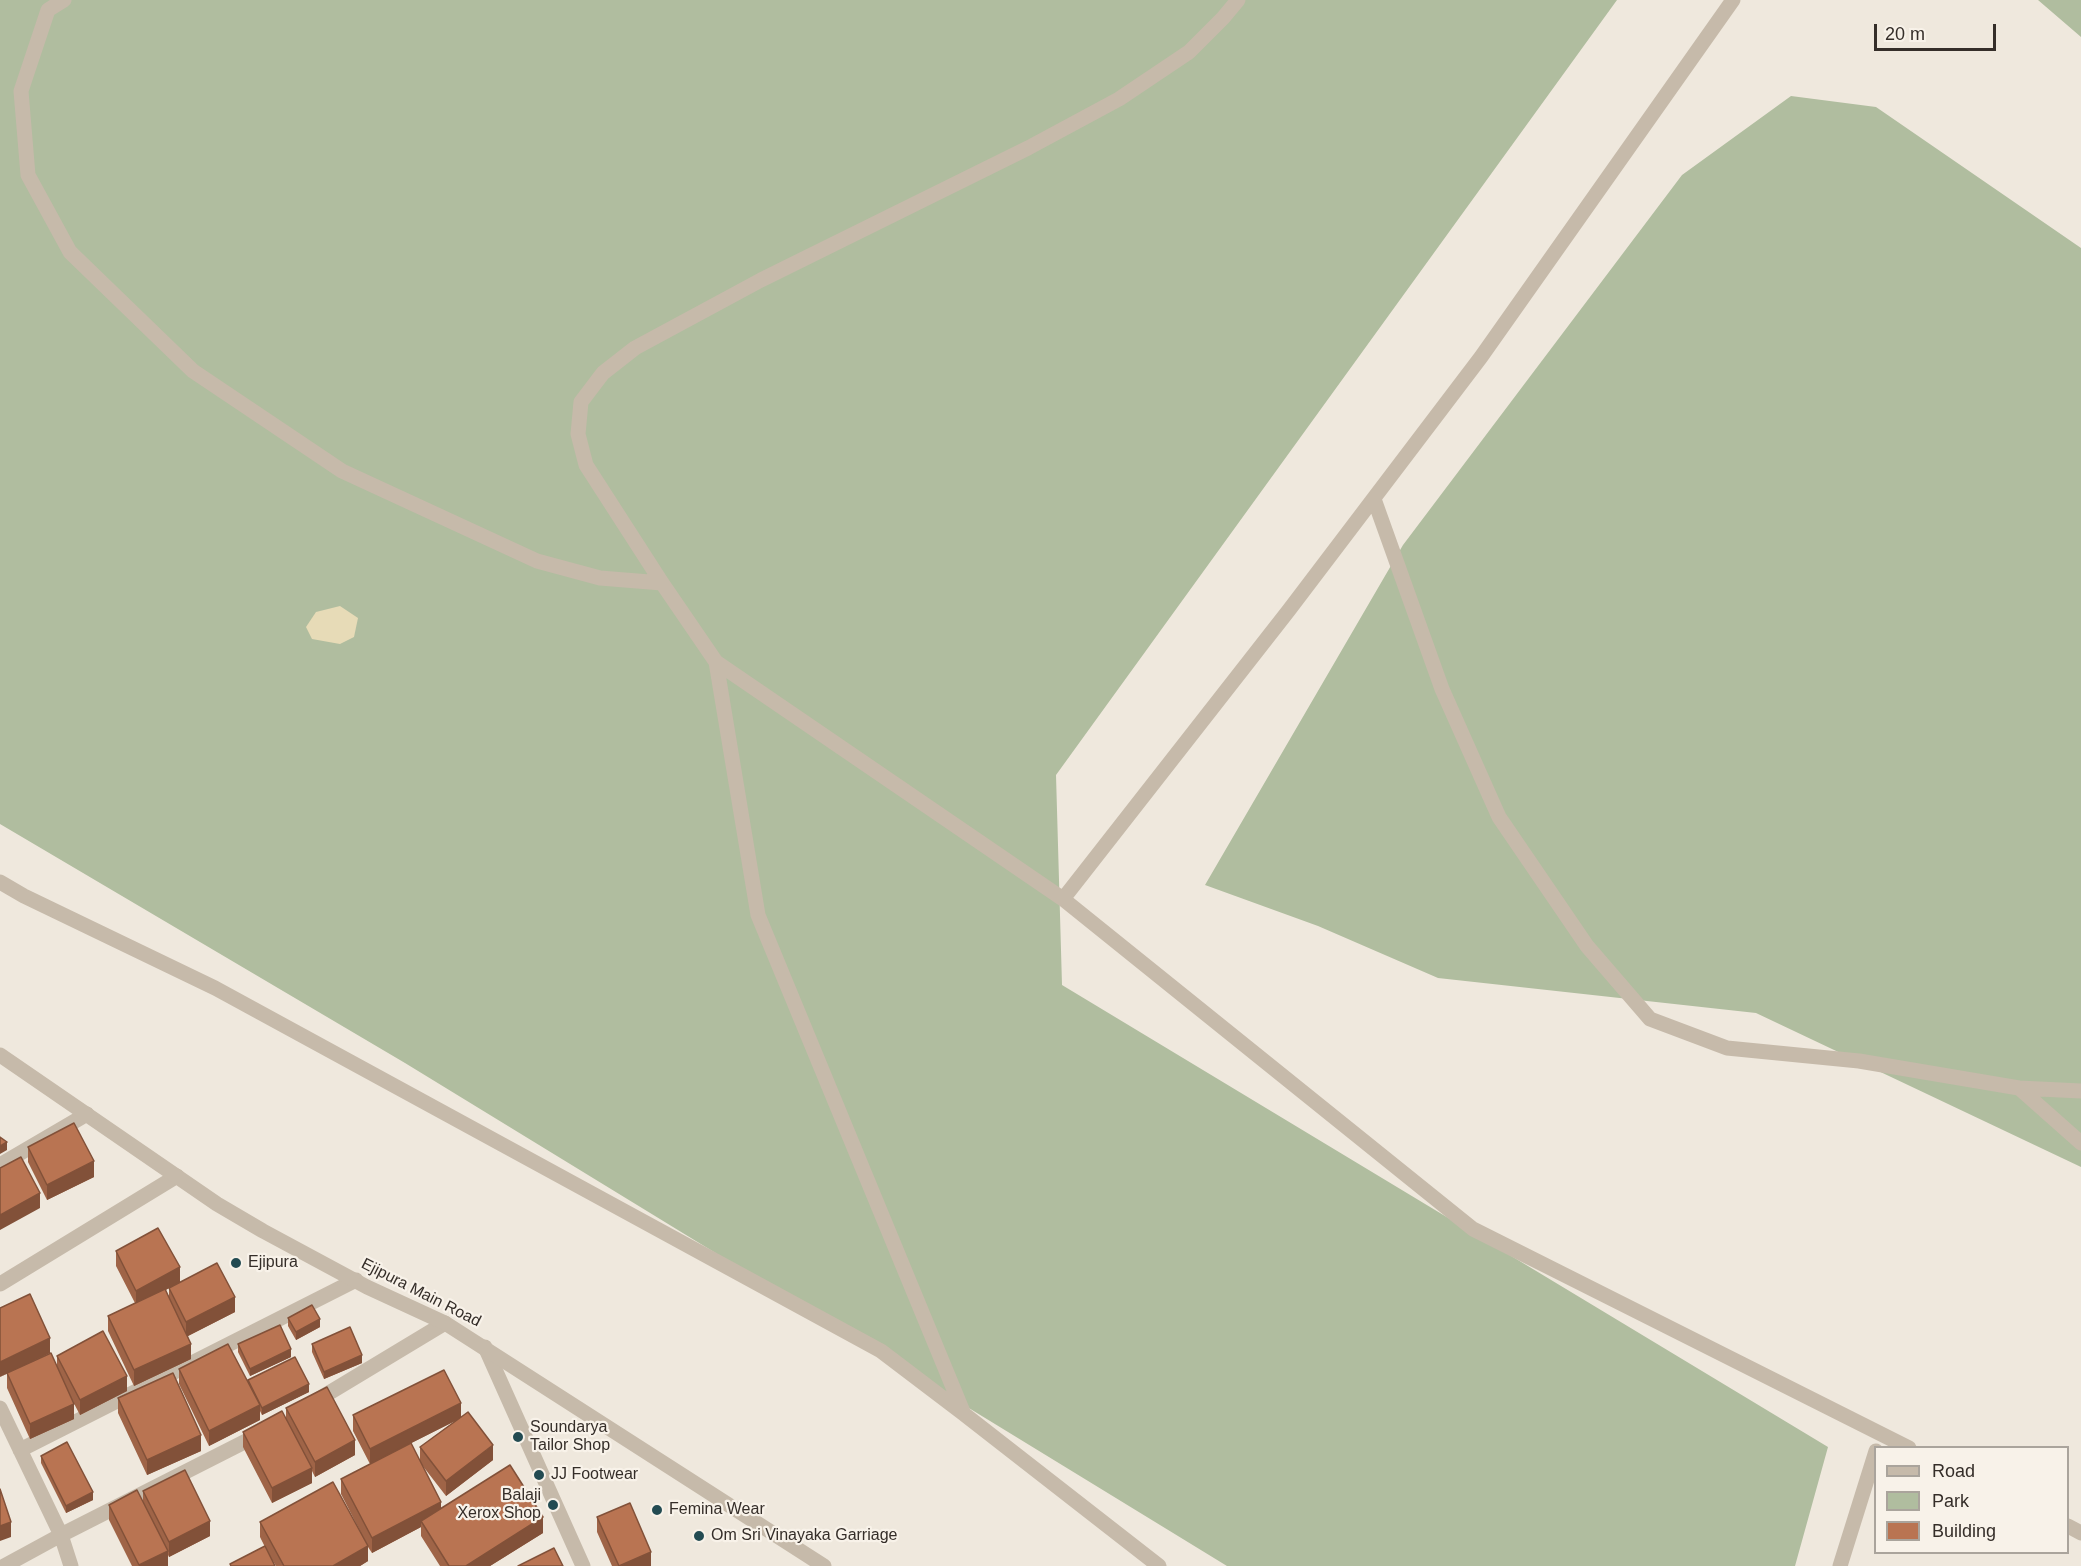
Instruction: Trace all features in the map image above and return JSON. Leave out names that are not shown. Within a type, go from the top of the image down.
[{"type":"street","points":[[64,0],[48,10],[21,91],[28,175],[70,252],[193,371],[342,471],[537,561],[600,578],[662,583]]},
{"type":"street","points":[[1238,0],[1189,52],[1119,99],[1028,148],[752,285],[635,348],[603,373],[581,402],[578,434],[586,465],[716,662],[1063,899],[1473,1229],[1878,1444],[1894,1446]]},
{"type":"street","points":[[1063,899],[1282,620],[1481,357],[1733,0]]},
{"type":"street","points":[[1374,499],[1442,689],[1499,817],[1587,946],[1650,1019],[1727,1048],[1858,1061],[2019,1088],[2081,1091]]},
{"type":"street","points":[[716,662],[758,915],[964,1414]]},
{"type":"street","points":[[0,882],[24,896],[215,988],[881,1351],[1159,1566]]},
{"type":"street","name":"Ejipura Main Road","points":[[0,1055],[217,1204],[356,1280],[445,1323],[824,1566]]},
{"type":"street","points":[[2019,1088],[2081,1143]]},
{"type":"street","points":[[0,1166],[87,1114]]},
{"type":"street","points":[[0,1284],[177,1176]]},
{"type":"street","points":[[20,1450],[356,1280]]},
{"type":"street","points":[[299,1412],[445,1323]]},
{"type":"street","points":[[485,1347],[583,1566]]},
{"type":"street","points":[[0,1408],[61,1535],[71,1566]]},
{"type":"street","points":[[4,1566],[269,1429]]},
{"type":"street","points":[[1840,1566],[1874,1457]]},
{"type":"green space","points":[[0,0],[1617,0],[1056,775],[1062,985],[1828,1447],[1795,1566],[1227,1566],[405,1063],[0,824]]},
{"type":"green space","points":[[2038,0],[2081,0],[2081,37]]},
{"type":"green space","points":[[1791,96],[1876,107],[2081,248],[2081,1167],[1756,1013],[1438,978],[1318,926],[1205,885],[1403,545],[1682,175]]},
{"type":"sand","points":[[340,606],[358,618],[354,637],[340,644],[312,639],[306,627],[316,612]]},
{"type":"building","points":[[74,1123],[94,1161],[47,1185],[28,1147]]},
{"type":"building","points":[[0,1137],[7,1142],[0,1146]]},
{"type":"building","points":[[21,1157],[40,1193],[0,1215],[0,1168]]},
{"type":"building","points":[[158,1228],[180,1267],[136,1291],[116,1251]]},
{"type":"building","points":[[217,1263],[235,1297],[186,1322],[169,1288]]},
{"type":"building","points":[[165,1289],[191,1344],[134,1370],[108,1316]]},
{"type":"building","points":[[30,1294],[50,1338],[0,1362],[0,1308]]},
{"type":"building","points":[[312,1305],[320,1319],[296,1332],[288,1318]]},
{"type":"building","points":[[280,1325],[291,1349],[250,1369],[238,1344]]},
{"type":"building","points":[[350,1327],[362,1355],[324,1372],[312,1344]]},
{"type":"building","points":[[103,1331],[127,1376],[80,1400],[57,1356]]},
{"type":"building","points":[[228,1344],[260,1405],[209,1431],[179,1369]]},
{"type":"building","points":[[51,1353],[74,1404],[30,1424],[7,1373]]},
{"type":"building","points":[[295,1357],[309,1384],[262,1408],[248,1380]]},
{"type":"building","points":[[444,1370],[461,1403],[370,1449],[353,1415]]},
{"type":"building","points":[[173,1373],[201,1435],[147,1460],[118,1398]]},
{"type":"building","points":[[327,1387],[355,1440],[315,1462],[286,1408]]},
{"type":"building","points":[[282,1411],[312,1468],[272,1488],[243,1432]]},
{"type":"building","points":[[468,1412],[493,1445],[446,1481],[420,1447]]},
{"type":"building","points":[[67,1442],[93,1492],[66,1506],[41,1456]]},
{"type":"building","points":[[411,1443],[441,1502],[372,1538],[341,1479]]},
{"type":"building","points":[[510,1465],[543,1517],[466,1566],[449,1566],[421,1521]]},
{"type":"building","points":[[185,1470],[210,1521],[169,1542],[143,1491]]},
{"type":"building","points":[[333,1482],[368,1546],[333,1566],[284,1566],[260,1522]]},
{"type":"building","points":[[0,1489],[11,1522],[0,1526]]},
{"type":"building","points":[[137,1490],[168,1551],[139,1565],[109,1505]]},
{"type":"building","points":[[630,1503],[651,1552],[619,1566],[597,1517]]},
{"type":"building","points":[[265,1546],[275,1566],[231,1566],[230,1564]]},
{"type":"building","points":[[554,1548],[563,1566],[518,1566]]},
{"type":"place","name":"Ejipura","points":[[236,1263]]},
{"type":"place","name":"Soundarya Tailor Shop","points":[[518,1437]]},
{"type":"place","name":"JJ Footwear","points":[[539,1475]]},
{"type":"place","name":"Balaji Xerox Shop","points":[[553,1505]]},
{"type":"place","name":"Femina Wear","points":[[657,1510]]},
{"type":"place","name":"Om Sri Vinayaka Garriage","points":[[699,1536]]}]
